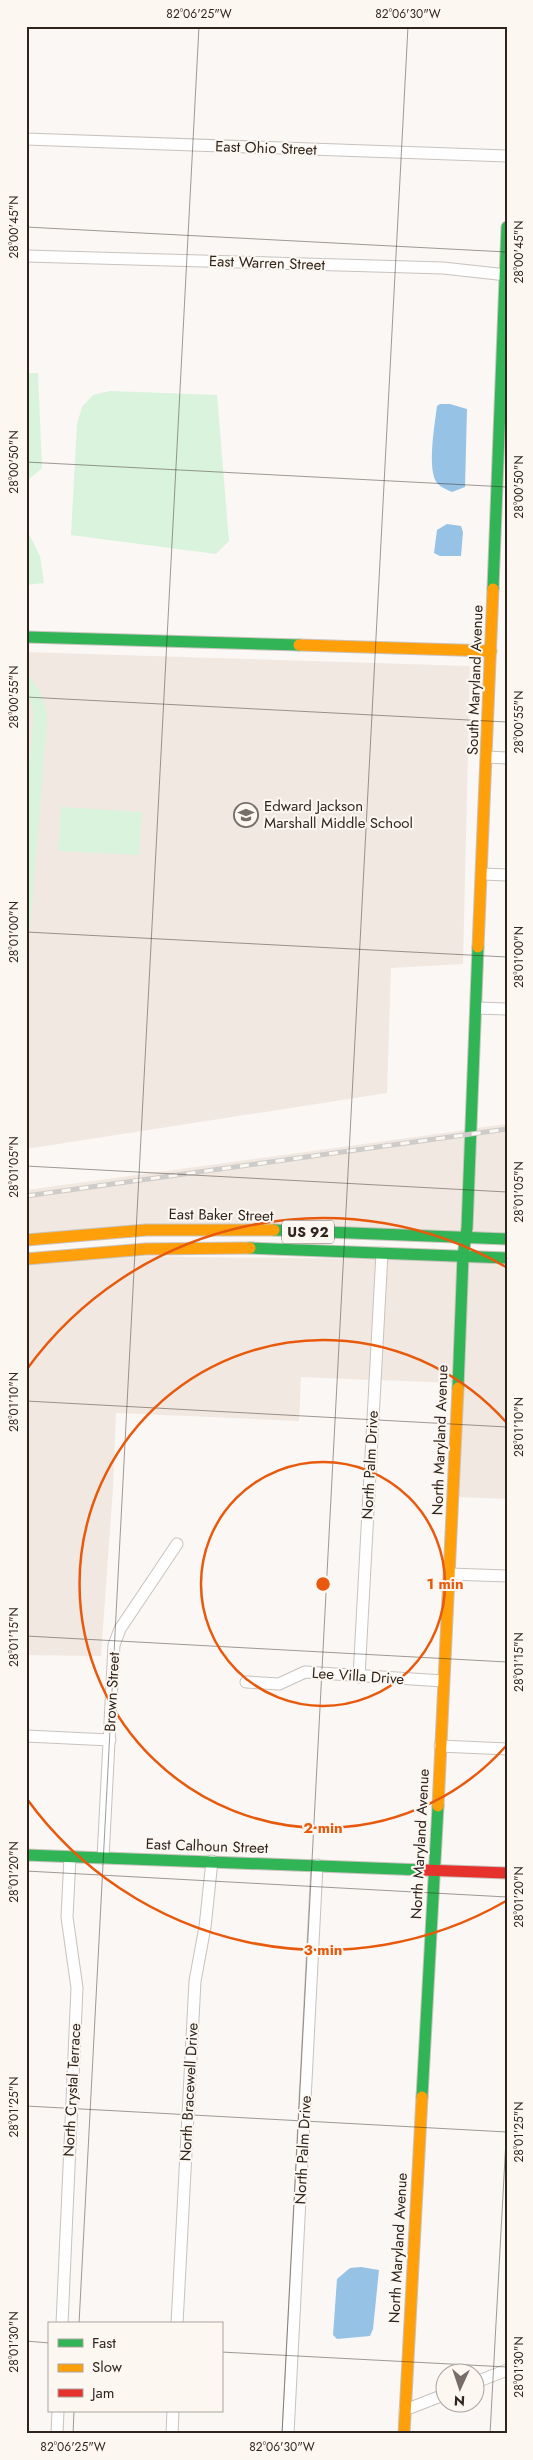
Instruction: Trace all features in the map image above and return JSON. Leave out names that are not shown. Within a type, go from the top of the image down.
[{"type":"street","name":"East Ohio Street","points":[[26,139],[507,156]]},
{"type":"street","name":"South Maryland Avenue","points":[[466,1238],[491,651],[498,633],[507,227]]},
{"type":"street","name":"East Warren Street","points":[[26,256],[443,268],[506,274]]},
{"type":"street","points":[[26,637],[491,651]]},
{"type":"street","points":[[487,757],[507,758]]},
{"type":"street","points":[[483,874],[507,876]]},
{"type":"street","points":[[477,1008],[507,1009]]},
{"type":"street","name":"East Baker Street","points":[[26,1240],[109,1232],[200,1228],[507,1239]]},
{"type":"street","name":"North Maryland Avenue","points":[[404,2434],[450,1574],[463,1256],[466,1238]]},
{"type":"street","name":"US 92","points":[[26,1259],[157,1248],[507,1258]]},
{"type":"street","name":"North Palm Drive","points":[[359,1677],[382,1253]]},
{"type":"street","name":"Brown Street","points":[[103,1858],[114,1645],[120,1629],[177,1544]]},
{"type":"street","points":[[450,1574],[507,1576]]},
{"type":"street","name":"Lee Villa Drive","points":[[246,1682],[279,1684],[306,1672],[359,1677],[443,1681]]},
{"type":"street","points":[[26,1736],[110,1740]]},
{"type":"street","points":[[440,1746],[507,1749]]},
{"type":"street","name":"East Calhoun Street","points":[[26,1855],[507,1874]]},
{"type":"street","name":"North Crystal Terrace","points":[[62,2322],[77,1988],[67,1917],[70,1857]]},
{"type":"street","name":"North Bracewell Drive","points":[[177,2322],[195,1981],[206,1927],[212,1861]]},
{"type":"street","name":"North Palm Drive","points":[[288,2434],[317,1865]]},
{"type":"street","points":[[486,2378],[507,2370]]},
{"type":"street","points":[[405,2410],[436,2398]]},
{"type":"street","points":[[57,2434],[58,2412]]},
{"type":"street","points":[[172,2434],[173,2412]]},
{"type":"shaded area","name":"Edward Jackson Marshall Middle School","points":[[26,652],[470,666],[463,964],[391,968],[387,1093],[26,1149]]},
{"type":"shaded area","points":[[507,1124],[507,1233],[472,1232],[477,1128]]},
{"type":"shaded area","points":[[466,1130],[462,1232],[26,1234],[26,1190]]},
{"type":"shaded area","points":[[111,1256],[376,1259],[370,1380],[301,1377],[299,1421],[116,1413],[113,1488],[101,1656],[26,1655],[26,1265]]},
{"type":"shaded area","points":[[387,1259],[457,1262],[452,1383],[380,1380]]},
{"type":"shaded area","points":[[468,1262],[507,1263],[507,1499],[458,1497]]},
{"type":"green space","points":[[26,373],[38,373],[42,468],[28,480],[26,480]]},
{"type":"green space","points":[[110,391],[217,395],[229,541],[216,554],[71,535],[77,424],[82,407],[93,395]]},
{"type":"green space","points":[[26,528],[40,556],[44,583],[26,585]]},
{"type":"green space","points":[[26,673],[35,684],[41,696],[47,722],[30,929],[26,929],[26,802],[34,712],[26,689]]},
{"type":"green space","points":[[61,807],[142,812],[139,855],[58,851]]},
{"type":"water","points":[[440,404],[450,404],[467,409],[465,487],[452,492],[438,484],[432,469],[433,435],[437,406]]},
{"type":"water","points":[[447,524],[461,526],[463,532],[461,556],[440,556],[434,553],[437,530]]},
{"type":"water","points":[[361,2267],[379,2270],[373,2329],[370,2336],[337,2339],[333,2335],[337,2279],[350,2268]]},
{"type":"railway","points":[[26,1196],[507,1129]]},
{"type":"traffic: fast","points":[[493,589],[507,227]]},
{"type":"traffic: fast","points":[[26,637],[299,645]]},
{"type":"traffic: fast","points":[[458,1388],[463,1256],[467,1228],[478,947]]},
{"type":"traffic: fast","points":[[274,1230],[507,1239]]},
{"type":"traffic: fast","points":[[250,1248],[507,1258]]},
{"type":"traffic: fast","points":[[422,2097],[438,1806]]},
{"type":"traffic: fast","points":[[26,1855],[423,1870]]},
{"type":"traffic: slow","points":[[478,947],[493,589]]},
{"type":"traffic: slow","points":[[299,645],[491,651]]},
{"type":"traffic: slow","points":[[26,1240],[146,1230],[274,1230]]},
{"type":"traffic: slow","points":[[26,1259],[146,1249],[250,1248]]},
{"type":"traffic: slow","points":[[438,1806],[458,1388]]},
{"type":"traffic: slow","points":[[404,2434],[422,2097]]},
{"type":"traffic: jam","points":[[423,1870],[507,1873]]},
{"type":"place","name":"Edward Jackson Marshall Middle School","points":[[246,815]]}]
